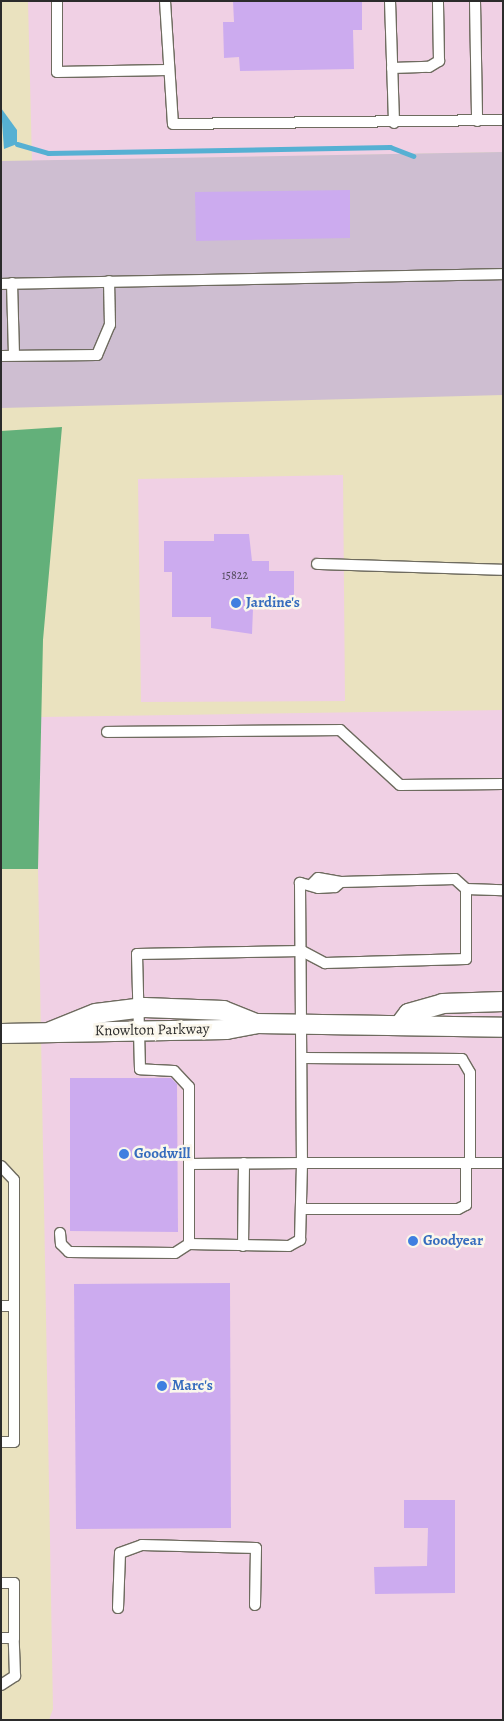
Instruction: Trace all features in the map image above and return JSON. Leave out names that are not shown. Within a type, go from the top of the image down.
[{"type":"street","points":[[399,1025],[408,1012],[442,1003],[503,1001]]},
{"type":"street","name":"Knowlton Parkway","points":[[47,1033],[86,1015],[138,1008],[223,1010],[256,1023]]},
{"type":"street","name":"Knowlton Parkway","points":[[1,1033],[226,1029],[256,1023],[503,1027]]},
{"type":"lane","points":[[57,1],[57,72],[167,70]]},
{"type":"lane","points":[[166,1],[167,70],[173,90],[173,124],[394,123],[503,120]]},
{"type":"lane","points":[[390,1],[394,123]]},
{"type":"lane","points":[[392,68],[429,67],[439,62],[438,1]]},
{"type":"lane","points":[[475,1],[477,121]]},
{"type":"lane","points":[[1,284],[503,274]]},
{"type":"lane","points":[[1,356],[97,354],[110,325],[109,281]]},
{"type":"lane","points":[[12,283],[14,355]]},
{"type":"lane","points":[[317,564],[503,570]]},
{"type":"lane","points":[[107,732],[340,730],[400,785],[503,784]]},
{"type":"lane","points":[[60,1233],[61,1244],[69,1252],[175,1253],[189,1244],[289,1246],[300,1240],[304,1024],[302,951],[300,883],[312,884],[318,888],[334,887],[340,882],[455,879],[466,890],[466,959],[325,963],[302,951],[137,954],[140,1068],[174,1071],[189,1087],[189,1244]]},
{"type":"lane","points":[[466,890],[503,890]]},
{"type":"lane","points":[[301,1210],[458,1210],[466,1205],[470,1073],[462,1059],[303,1058]]},
{"type":"lane","points":[[189,1164],[503,1163]]},
{"type":"lane","points":[[243,1246],[244,1164]]},
{"type":"lane","points":[[1,1166],[14,1180],[14,1442],[1,1442]]},
{"type":"lane","points":[[1,1306],[14,1306]]},
{"type":"lane","points":[[118,1608],[120,1553],[142,1545],[256,1548],[255,1605]]},
{"type":"lane","points":[[1,1583],[14,1583],[15,1676],[1,1685]]},
{"type":"lane","points":[[1,1638],[14,1638]]},
{"type":"shaded area","points":[[28,1],[503,1],[503,152],[32,161]]},
{"type":"shaded area","points":[[503,152],[503,395],[1,408],[1,161]]},
{"type":"shaded area","points":[[343,475],[345,701],[141,702],[138,479]]},
{"type":"shaded area","points":[[503,710],[503,1720],[49,1720],[53,1709],[38,869],[41,717]]},
{"type":"green space","points":[[62,427],[43,640],[38,869],[1,869],[1,431]]},
{"type":"water","points":[[1,108],[17,130],[17,144],[4,149]]},
{"type":"building","points":[[233,1],[362,1],[362,30],[353,30],[354,69],[240,71],[239,57],[224,58],[223,22],[234,22]]},
{"type":"building","points":[[350,190],[350,238],[196,241],[195,192]]},
{"type":"building","points":[[214,534],[249,534],[252,561],[269,561],[269,571],[294,571],[294,606],[253,609],[252,634],[211,628],[211,617],[172,617],[172,572],[164,572],[164,541],[214,541]]},
{"type":"building","name":"Goodwill","points":[[70,1078],[171,1078],[177,1084],[178,1232],[70,1231]]},
{"type":"building","points":[[230,1283],[231,1528],[76,1529],[74,1284]]},
{"type":"building","points":[[404,1500],[455,1500],[455,1593],[375,1594],[374,1567],[427,1566],[428,1528],[404,1528]]},
{"type":"waterway","points":[[17,144],[48,153],[390,147],[413,156]]},
{"type":"place","name":"Jardine's","points":[[236,603]]},
{"type":"place","name":"Goodwill","points":[[124,1154]]},
{"type":"place","name":"Goodyear","points":[[413,1241]]},
{"type":"place","name":"Marc's","points":[[162,1386]]}]
